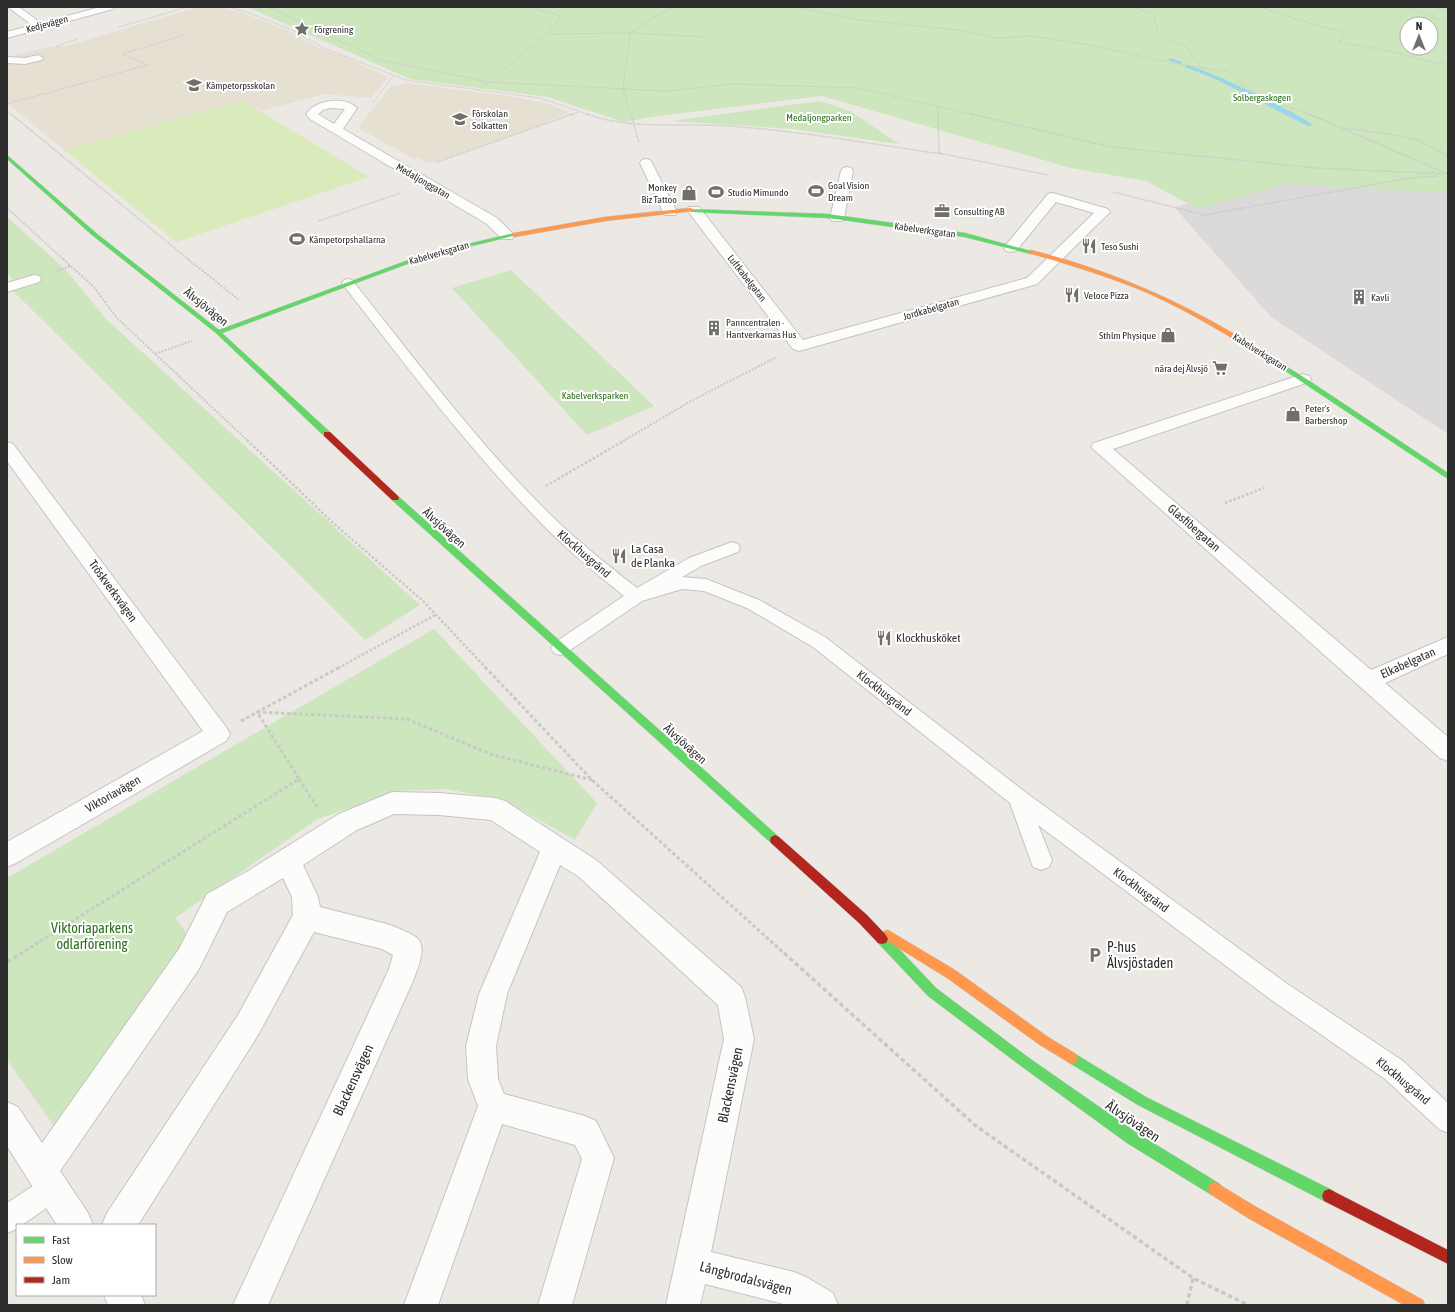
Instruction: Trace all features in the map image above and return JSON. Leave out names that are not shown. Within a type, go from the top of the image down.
[{"type":"main road","name":"Älvsjövägen","points":[[7,156],[94,234],[218,332],[422,524],[863,919],[932,992],[1025,1062],[1132,1138],[1253,1213],[1418,1305]]},
{"type":"main road","name":"Kabelverksgatan","points":[[218,332],[424,256],[507,236],[605,219],[694,210],[837,218],[965,235],[1055,259],[1106,275],[1152,293],[1220,328],[1303,379],[1448,477]]},
{"type":"main road","name":"Älvsjövägen","points":[[863,919],[952,974],[1044,1041],[1142,1100],[1448,1257]]},
{"type":"street","points":[[13,7],[39,26]]},
{"type":"street","name":"Kedjevägen","points":[[7,35],[110,7]]},
{"type":"street","points":[[7,60],[26,61],[38,58]]},
{"type":"street","name":"Medaljonggatan","points":[[336,130],[492,221],[507,236]]},
{"type":"street","points":[[646,163],[670,212]]},
{"type":"street","points":[[837,218],[847,171]]},
{"type":"street","points":[[1011,248],[1053,198],[1103,212],[1055,259]]},
{"type":"street","name":"Luftkabelgatan","points":[[694,210],[799,346]]},
{"type":"street","name":"Jordkabelgatan","points":[[799,346],[1032,281],[1055,259]]},
{"type":"street","points":[[7,288],[34,280]]},
{"type":"street","name":"Glasfibergatan","points":[[1303,379],[1100,446],[1448,751]]},
{"type":"street","name":"Tröskverksvägen","points":[[7,448],[218,734]]},
{"type":"street","name":"Elkabelgatan","points":[[1368,681],[1448,645]]},
{"type":"street","name":"Viktoriavägen","points":[[7,855],[218,734]]},
{"type":"street","name":"Blackensvägen","points":[[47,1180],[189,959],[217,903],[348,822],[392,803],[439,804],[496,809],[587,868],[731,997],[739,1039],[683,1305]]},
{"type":"street","points":[[421,1305],[492,1106],[483,1080],[480,1046],[493,994],[555,847]]},
{"type":"street","points":[[120,1224],[248,1026],[307,917],[305,897],[288,860]]},
{"type":"street","name":"Blackensvägen","points":[[250,1305],[403,971],[408,949],[388,937],[307,917]]},
{"type":"street","points":[[492,1106],[585,1132],[598,1158],[555,1305]]},
{"type":"street","points":[[7,1118],[75,1224]]},
{"type":"street","name":"Långbrodalsvägen","points":[[692,1264],[794,1289],[821,1305]]},
{"type":"street","points":[[122,1296],[128,1305]]},
{"type":"lane","name":"Klockhusgränd","points":[[348,283],[454,417],[539,514],[605,573],[636,596],[682,583],[706,585],[753,604],[819,642],[1018,798],[1278,991],[1394,1070],[1448,1120]]},
{"type":"lane","points":[[560,648],[636,596],[695,562],[732,548]]},
{"type":"lane","points":[[1018,798],[1041,860]]},
{"type":"lane","points":[[7,1219],[47,1180]]},
{"type":"path","points":[[116,28],[187,7]]},
{"type":"path","points":[[229,7],[292,30],[324,48],[406,80],[533,97],[552,101],[579,112],[624,125],[632,123],[728,126],[809,135],[942,154],[1049,176]]},
{"type":"path","points":[[269,7],[380,60],[489,82],[666,91],[733,84],[858,88],[1112,147],[1316,168],[1448,174]]},
{"type":"path","points":[[478,90],[547,34],[561,16],[529,7]]},
{"type":"path","points":[[630,33],[661,13],[674,7]]},
{"type":"path","points":[[798,7],[853,19],[965,31],[995,38],[1030,36],[1090,45],[1201,68],[1228,72],[1245,87],[1273,102],[1339,127],[1448,174]]},
{"type":"path","points":[[1134,7],[1154,15],[1158,34],[1187,48],[1201,68]]},
{"type":"path","points":[[1259,7],[1298,18],[1316,26],[1340,31],[1343,36],[1339,42],[1389,51],[1435,63],[1448,62]]},
{"type":"path","points":[[1408,7],[1448,23]]},
{"type":"path","points":[[1434,7],[1448,11]]},
{"type":"path","points":[[547,34],[630,33],[708,37]]},
{"type":"path","points":[[630,33],[623,89],[632,123]]},
{"type":"path","points":[[7,104],[148,66],[122,54],[185,35]]},
{"type":"path","points":[[38,58],[54,48],[80,38]]},
{"type":"path","points":[[938,107],[939,153],[942,154]]},
{"type":"path","points":[[7,111],[260,317]]},
{"type":"path","points":[[434,163],[579,112]]},
{"type":"path","points":[[1339,127],[1420,141],[1440,154],[1448,156]]},
{"type":"path","points":[[1108,190],[1205,215],[1409,178],[1448,174]]},
{"type":"path","points":[[319,221],[427,183]]},
{"type":"path","points":[[7,208],[94,287],[116,317],[234,427],[332,522],[423,601],[592,780],[976,1126],[1193,1278],[1248,1305]]},
{"type":"path","points":[[155,354],[218,332]]},
{"type":"path","points":[[525,498],[691,401],[799,346]]},
{"type":"path","points":[[1225,503],[1264,488]]},
{"type":"path","points":[[218,734],[435,615]]},
{"type":"path","points":[[257,712],[316,806],[322,812]]},
{"type":"path","points":[[257,712],[407,719],[490,754],[592,780]]},
{"type":"path","points":[[7,962],[299,779]]},
{"type":"path","points":[[1187,1305],[1193,1278]]},
{"type":"shaded area","name":"Kämpetorpsskolan","points":[[199,7],[222,7],[251,16],[287,30],[322,49],[343,56],[388,77],[371,98],[324,94],[261,111],[243,101],[64,150],[7,103],[7,57],[44,48],[66,46]]},
{"type":"shaded area","name":"Förskolan Solkatten","points":[[406,83],[509,96],[545,103],[570,112],[538,126],[428,164],[418,158],[414,159],[360,129],[359,126],[391,86]]},
{"type":"shaded area","name":"Kavli","points":[[1287,182],[1448,189],[1448,434],[1271,317],[1174,207]]},
{"type":"green space","name":"Solbergaskogen","points":[[247,7],[1448,7],[1448,193],[1286,184],[1198,209],[1146,181],[1071,168],[822,96],[658,116],[624,122],[548,97],[410,79]]},
{"type":"green space","points":[[243,101],[369,177],[176,242],[64,150]]},
{"type":"green space","name":"Medaljongparken","points":[[820,101],[850,111],[899,144],[794,129],[671,121]]},
{"type":"green space","points":[[7,217],[66,270],[107,320],[420,605],[365,640],[14,292],[12,279],[7,272]]},
{"type":"green space","name":"Kabelverksparken","points":[[511,270],[654,406],[587,435],[452,288]]},
{"type":"green space","name":"Viktoriaparkens odlarförening","points":[[434,629],[597,803],[575,840],[504,800],[446,789],[396,791],[316,820],[175,918],[194,943],[54,1126],[7,1060],[7,878]]},
{"type":"waterway","points":[[1170,59],[1180,63]]},
{"type":"waterway","points":[[1187,66],[1215,77],[1310,125]]},
{"type":"traffic: fast","points":[[7,156],[94,234],[218,332],[327,434]]},
{"type":"traffic: fast","points":[[691,210],[828,216],[965,235],[1031,252]]},
{"type":"traffic: fast","points":[[218,332],[424,256],[514,235]]},
{"type":"traffic: fast","points":[[1274,361],[1448,477]]},
{"type":"traffic: fast","points":[[395,498],[775,840]]},
{"type":"traffic: fast","points":[[882,939],[932,992],[1025,1062],[1132,1138],[1215,1189]]},
{"type":"traffic: fast","points":[[1072,1058],[1142,1101],[1329,1196]]},
{"type":"traffic: slow","points":[[514,235],[605,219],[691,210]]},
{"type":"traffic: slow","points":[[1031,252],[1092,270],[1168,300],[1274,361]]},
{"type":"traffic: slow","points":[[888,935],[951,974],[1044,1041],[1072,1058]]},
{"type":"traffic: slow","points":[[1215,1189],[1253,1213],[1418,1305]]},
{"type":"traffic: jam","points":[[327,434],[395,498]]},
{"type":"traffic: jam","points":[[775,840],[863,919],[882,939]]},
{"type":"traffic: jam","points":[[1329,1196],[1448,1257]]},
{"type":"place","name":"Förgrening","points":[[302,29]]},
{"type":"place","name":"Kämpetorpsskolan","points":[[194,85]]},
{"type":"place","name":"Förskolan Solkatten","points":[[460,119]]},
{"type":"place","name":"Goal Vision Dream","points":[[816,191]]},
{"type":"place","name":"Studio Mimundo","points":[[716,192]]},
{"type":"place","name":"Monkey Biz Tattoo","points":[[689,193]]},
{"type":"place","name":"Consulting AB","points":[[942,211]]},
{"type":"place","name":"Kämpetorpshallarna","points":[[297,239]]},
{"type":"place","name":"Teso Sushi","points":[[1089,246]]},
{"type":"place","name":"Veloce Pizza","points":[[1072,295]]},
{"type":"place","name":"Kavli","points":[[1359,297]]},
{"type":"place","name":"Panncentralen - Hantverkarnas Hus","points":[[714,328]]},
{"type":"place","name":"Sthlm Physique","points":[[1168,335]]},
{"type":"place","name":"nära dej Älvsjö","points":[[1220,368]]},
{"type":"place","name":"Peter's Barbershop","points":[[1293,414]]},
{"type":"place","name":"La Casa de Planka","points":[[619,556]]},
{"type":"place","name":"Klockhusköket","points":[[884,638]]},
{"type":"place","name":"P-hus Älvsjöstaden","points":[[1095,955]]}]
